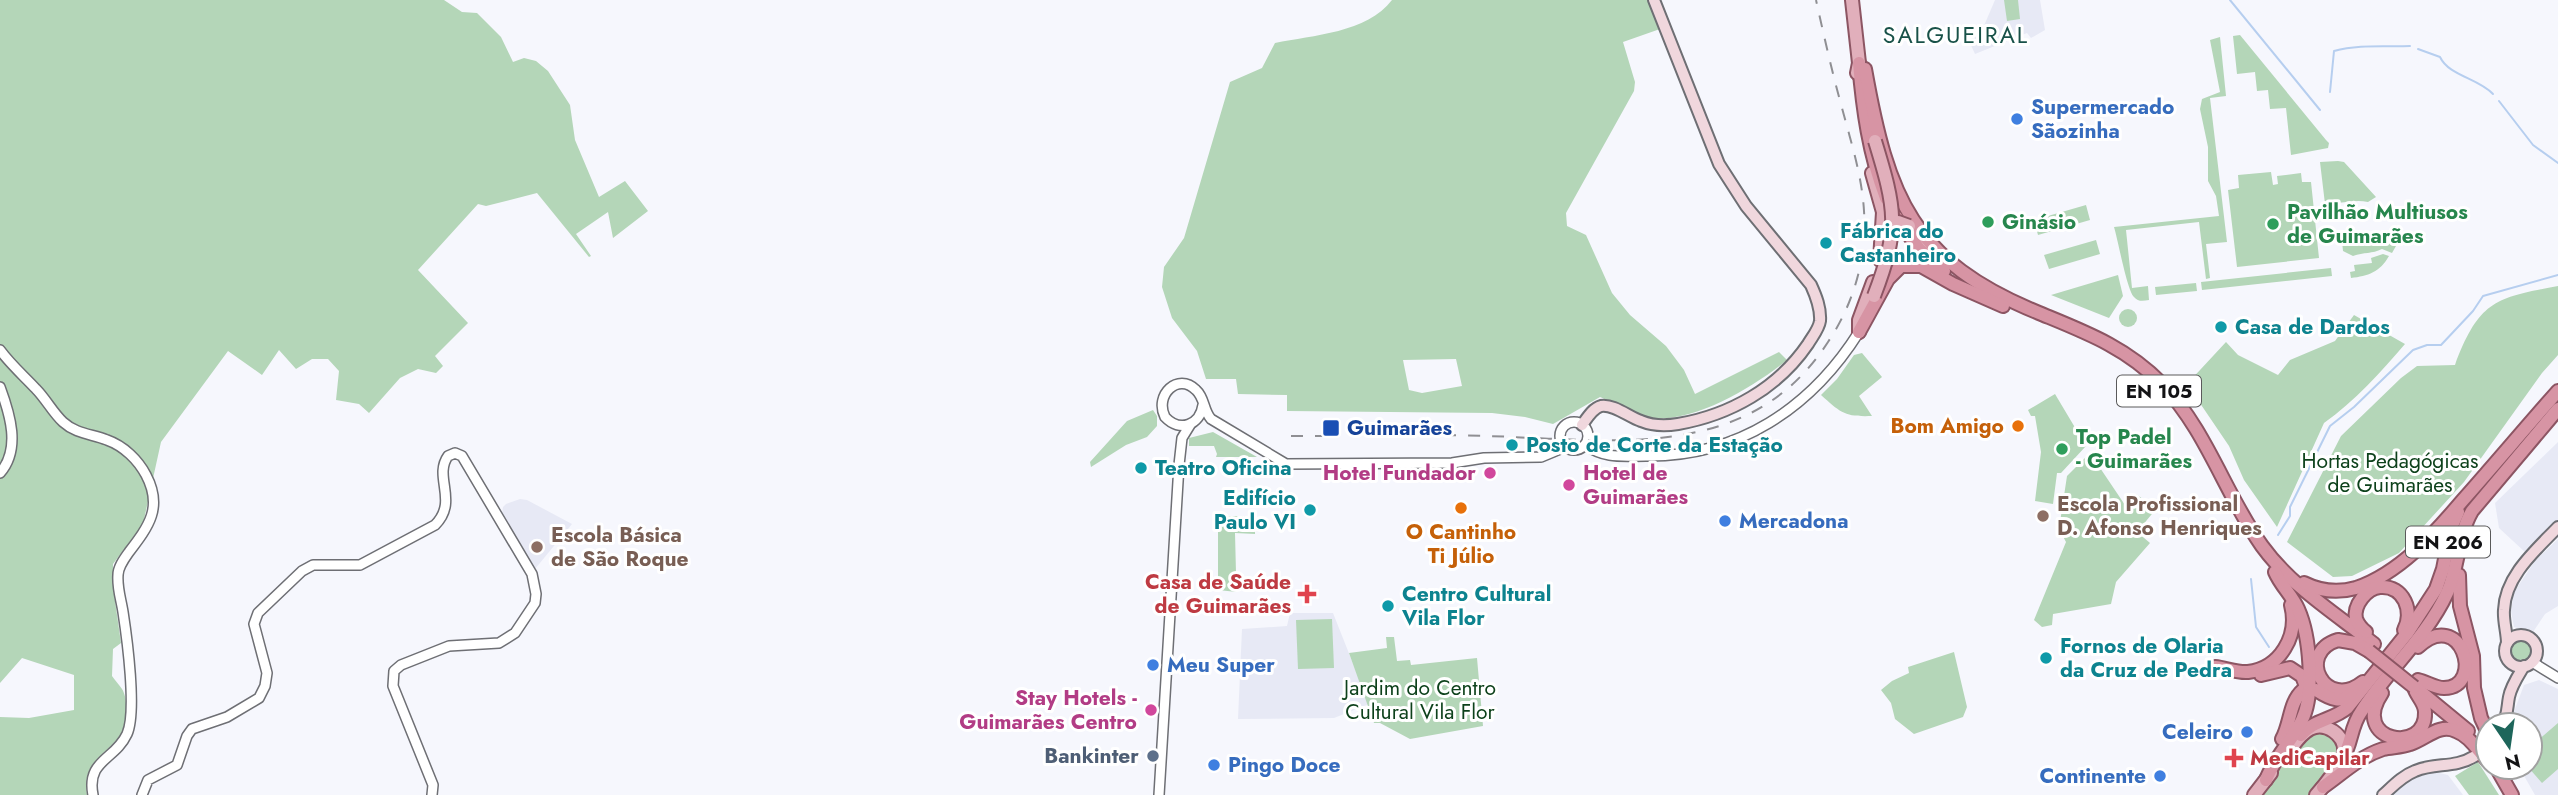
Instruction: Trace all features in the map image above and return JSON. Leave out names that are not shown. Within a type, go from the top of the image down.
[{"type":"highway","name":"EN 105","points":[[1862,66],[1869,142],[1878,178],[1890,205],[1919,249],[1970,285],[2101,345],[2136,369],[2157,389],[2182,420],[2251,542],[2278,575],[2474,727]]},
{"type":"highway","points":[[1859,332],[1888,279],[1901,266],[1921,266],[1970,285]]},
{"type":"highway","name":"EN 206","points":[[2341,761],[2349,747],[2357,718],[2385,682],[2413,626],[2436,589],[2444,569],[2451,528],[2462,505],[2558,391]]},
{"type":"highway","name":"EN 206","points":[[2301,735],[2311,725],[2344,711],[2370,679],[2400,652],[2441,605],[2454,577],[2464,527],[2472,511],[2558,409]]},
{"type":"highway","points":[[2278,575],[2321,590],[2347,590],[2370,582],[2417,548],[2479,483]]},
{"type":"highway","points":[[2458,558],[2458,598],[2473,656],[2474,688],[2479,711]]},
{"type":"highway","points":[[2215,667],[2250,671],[2272,663],[2284,652],[2290,639],[2293,617],[2278,575]]},
{"type":"highway","points":[[2266,780],[2270,769],[2303,718],[2309,701],[2311,681],[2297,607],[2278,575]]},
{"type":"highway","points":[[2371,648],[2356,619],[2357,609],[2367,592],[2385,587],[2400,595],[2409,610],[2409,620],[2396,640],[2400,652],[2411,656],[2428,639],[2436,636],[2452,639],[2462,649],[2467,665],[2463,676],[2455,685],[2441,688],[2416,684],[2416,693],[2424,705],[2424,721],[2411,736],[2393,739],[2381,732],[2374,720],[2375,704],[2385,682]]},
{"type":"highway","points":[[2370,679],[2343,691],[2326,685],[2318,672],[2319,655],[2327,645],[2338,640],[2371,648]]},
{"type":"highway","points":[[2233,675],[2253,676],[2284,668],[2295,670],[2306,683],[2303,718]]},
{"type":"highway","name":"EN 105","points":[[2416,684],[2462,726],[2474,743]]},
{"type":"highway","points":[[2282,739],[2290,722],[2293,702],[2310,690],[2337,701],[2348,698],[2357,687]]},
{"type":"highway","points":[[2319,791],[2346,768],[2364,758],[2385,749],[2412,744],[2433,732],[2454,730],[2464,735],[2474,746]]},
{"type":"main road","points":[[1582,425],[1594,410],[1601,407],[1610,407],[1642,422],[1661,425],[1701,419],[1737,406],[1769,387],[1797,360],[1820,323],[1818,300],[1811,285],[1746,206],[1719,164],[1654,0]]},
{"type":"main road","name":"EN 105","points":[[1852,0],[1862,66]]},
{"type":"main road","name":"EN 105","points":[[1858,0],[1862,66]]},
{"type":"main road","points":[[1859,332],[1887,261],[1893,227],[1892,200],[1874,141],[1862,66]]},
{"type":"main road","points":[[1862,66],[1857,93],[1860,125],[1883,212],[1880,260]]},
{"type":"main road","points":[[1859,332],[1859,320],[1880,260],[1888,227],[1898,222],[1909,226],[1939,260],[1970,285]]},
{"type":"main road","points":[[2507,711],[2507,643],[2503,611],[2508,590],[2526,560],[2558,527]]},
{"type":"main road","points":[[2505,619],[2519,635]]},
{"type":"main road","points":[[2507,643],[2519,635],[2527,636],[2534,641],[2537,650],[2509,695]]},
{"type":"main road","points":[[2507,658],[2515,666],[2528,664]]},
{"type":"main road","points":[[2254,795],[2301,735],[2315,727],[2324,727],[2333,730],[2342,742],[2344,753],[2319,791]]},
{"type":"main road","points":[[2383,795],[2411,772],[2428,767],[2452,766],[2474,758]]},
{"type":"street","points":[[1585,445],[1606,456],[1651,456],[1700,451],[1728,444],[1771,422],[1804,398],[1840,359],[1859,332]]},
{"type":"street","points":[[0,350],[62,422],[76,431],[109,440],[122,447],[139,463],[148,478],[155,500],[151,521],[118,571],[127,639],[131,717],[123,741],[95,769],[91,782],[93,795]]},
{"type":"street","points":[[1158,795],[1180,452],[1184,434],[1202,412],[1203,405],[1202,398],[1193,387],[1178,384],[1163,396],[1161,403],[1165,417],[1177,434],[1180,452]]},
{"type":"street","points":[[0,387],[11,430],[12,451],[0,473]]},
{"type":"street","points":[[1203,405],[1209,417],[1225,429],[1286,464],[1427,464],[1484,458],[1541,457],[1565,447],[1575,450],[1585,445]]},
{"type":"street","points":[[1165,417],[1174,425],[1207,423],[1225,429]]},
{"type":"street","points":[[1565,447],[1560,438],[1563,428],[1574,422],[1582,425],[1587,433],[1585,445]]},
{"type":"street","points":[[142,795],[148,780],[177,765],[192,729],[227,717],[259,698],[267,673],[254,624],[258,613],[302,571],[313,565],[360,565],[435,525],[443,517],[447,504],[443,463],[447,456],[455,453],[462,457],[528,567],[537,594],[529,614],[508,638],[491,645],[449,646],[401,665],[394,671],[393,686],[433,785],[432,795]]},
{"type":"street","points":[[2528,664],[2558,678]]},
{"type":"shaded area","points":[[1995,0],[2040,0],[2045,30],[2031,38],[2027,33],[1975,54],[1969,41],[1983,28]]},
{"type":"shaded area","points":[[2558,442],[2558,520],[2526,553],[2499,528],[2495,503]]},
{"type":"shaded area","name":"Escola Básica de São Roque","points":[[520,499],[527,500],[572,524],[535,569],[502,514],[506,504]]},
{"type":"shaded area","points":[[2558,539],[2558,606],[2545,614],[2533,632],[2514,627],[2511,611],[2514,592],[2535,561]]},
{"type":"shaded area","points":[[1290,613],[1333,613],[1369,704],[1334,718],[1238,719],[1242,629],[1287,626]]},
{"type":"shaded area","points":[[2539,680],[2558,689],[2558,795],[2535,795],[2527,781],[2544,781],[2544,711],[2514,711],[2524,685]]},
{"type":"shaded area","points":[[2431,771],[2448,775],[2463,795],[2388,795],[2405,781]]},
{"type":"green space","points":[[0,0],[444,0],[462,12],[477,13],[501,37],[513,62],[524,58],[536,61],[548,71],[570,105],[575,140],[599,197],[625,181],[648,211],[613,238],[608,212],[576,234],[591,256],[589,257],[537,193],[486,206],[478,204],[418,270],[468,323],[435,356],[443,366],[436,373],[418,369],[400,378],[369,413],[359,404],[336,400],[339,371],[328,359],[312,359],[296,369],[279,350],[262,375],[228,351],[161,442],[143,524],[113,564],[113,587],[121,643],[113,649],[112,676],[124,694],[126,713],[119,737],[90,768],[86,784],[87,795],[0,795],[0,717],[29,718],[74,710],[74,675],[22,658],[0,683]]},
{"type":"green space","points":[[1392,0],[1648,0],[1660,29],[1623,42],[1635,82],[1634,91],[1566,213],[1567,226],[1586,235],[1612,293],[1630,315],[1666,346],[1684,370],[1695,394],[1779,352],[1787,360],[1739,393],[1682,416],[1644,418],[1600,397],[1553,424],[1492,413],[1287,411],[1287,395],[1238,394],[1236,379],[1206,379],[1197,351],[1172,318],[1162,287],[1164,267],[1184,238],[1230,82],[1262,68],[1275,43],[1338,31],[1369,20]],"holes":[[[1456,359],[1462,386],[1422,393],[1409,390],[1403,360]]]},
{"type":"green space","points":[[2004,0],[2018,0],[2020,19],[2007,21]]},
{"type":"green space","points":[[2240,35],[2329,143],[2328,148],[2291,155],[2286,108],[2270,109],[2268,90],[2257,91],[2255,72],[2237,74],[2233,36]]},
{"type":"green space","points":[[2220,37],[2226,96],[2210,98],[2227,242],[2206,244],[2210,278],[2206,279],[2199,222],[2126,230],[2132,288],[2148,286],[2149,300],[2139,300],[2131,293],[2128,285],[2114,227],[2219,216],[2216,196],[2208,181],[2208,147],[2200,109],[2202,99],[2220,92],[2210,40]]},
{"type":"green space","points":[[2320,162],[2344,162],[2376,197],[2368,202],[2325,204]]},
{"type":"green space","name":"Pavilhão Multiusos de Guimarães","points":[[2271,172],[2273,185],[2278,184],[2277,176],[2301,173],[2302,182],[2311,182],[2319,258],[2237,267],[2228,190],[2239,188],[2238,175]]},
{"type":"green space","points":[[2086,205],[2090,220],[2038,235],[2034,220]]},
{"type":"green space","points":[[2096,240],[2100,254],[2049,269],[2044,255]]},
{"type":"green space","points":[[2382,240],[2396,246],[2392,253],[2382,249],[2353,256],[2343,251],[2342,241],[2353,246]]},
{"type":"green space","points":[[2383,254],[2389,256],[2378,269],[2351,278],[2350,272],[2355,271],[2354,265],[2372,263],[2371,258]]},
{"type":"green space","points":[[2331,268],[2332,276],[2202,290],[2201,282]]},
{"type":"green space","points":[[2118,275],[2123,296],[2109,318],[2051,295]]},
{"type":"green space","points":[[2196,283],[2197,291],[2156,295],[2155,287]]},
{"type":"green space","name":"Hortas Pedagógicas de Guimarães","points":[[2558,286],[2558,355],[2542,373],[2464,482],[2399,553],[2352,576],[2333,577],[2287,542],[2341,436],[2401,378],[2417,366],[2455,365],[2472,327],[2492,306],[2519,294]]},
{"type":"green space","points":[[2124,309],[2132,309],[2137,318],[2135,325],[2124,327],[2119,322],[2119,314]]},
{"type":"green space","name":"Hortas Pedagógicas de Guimarães","points":[[2354,315],[2405,344],[2357,396],[2324,423],[2277,527],[2244,480],[2229,446],[2187,384],[2226,342],[2238,355],[2278,375],[2290,360],[2335,341]]},
{"type":"green space","points":[[1862,353],[1882,377],[1859,396],[1872,416],[1844,413],[1821,395],[1837,379],[1854,355]]},
{"type":"green space","name":"Top Padel - Guimarães","points":[[2055,394],[2086,446],[2061,473],[2057,473],[2053,504],[2035,501],[2041,452],[2035,416],[2031,416],[2028,410]]},
{"type":"green space","points":[[1153,410],[1157,416],[1157,426],[1147,437],[1126,445],[1091,467],[1090,462],[1127,421]]},
{"type":"green space","points":[[1213,432],[1257,457],[1216,457],[1214,446],[1189,446],[1189,438]]},
{"type":"green space","points":[[2090,453],[2125,505],[2136,494],[2156,509],[2137,532],[2150,543],[2116,582],[2111,604],[2053,614],[2052,625],[2042,627],[2034,620],[2066,542],[2059,529],[2067,476]]},
{"type":"green space","points":[[1224,516],[1255,516],[1255,534],[1235,533],[1236,573],[1233,573],[1237,576],[1237,592],[1218,590],[1218,520],[1223,520]]},
{"type":"green space","points":[[1332,619],[1334,668],[1298,669],[1296,620]]},
{"type":"green space","name":"Jardim do Centro Cultural Vila Flor","points":[[1386,637],[1394,637],[1397,661],[1410,660],[1411,665],[1477,658],[1483,726],[1410,739],[1380,723],[1374,723],[1349,653],[1387,648]]},
{"type":"green space","points":[[2522,638],[2531,642],[2535,651],[2531,660],[2522,664],[2513,660],[2509,651],[2513,642]]},
{"type":"green space","points":[[1954,652],[1967,707],[1963,717],[1914,734],[1895,719],[1891,703],[1881,690],[1909,673],[1908,667]]},
{"type":"green space","points":[[2558,723],[2558,769],[2542,783],[2540,781],[2544,781],[2544,735]]},
{"type":"green space","points":[[2317,731],[2331,735],[2339,751],[2331,768],[2309,795],[2260,795],[2302,740]]},
{"type":"green space","points":[[2474,764],[2474,781],[2490,781],[2499,795],[2469,795],[2455,776]]},
{"type":"waterway","points":[[2230,0],[2320,110]]},
{"type":"waterway","points":[[2330,92],[2334,51],[2362,47],[2410,46]]},
{"type":"waterway","points":[[2418,49],[2440,57],[2450,69],[2480,84],[2493,94]]},
{"type":"waterway","points":[[2499,101],[2533,145],[2558,163]]},
{"type":"waterway","points":[[2278,535],[2290,516],[2290,507],[2330,426],[2354,407],[2413,350],[2427,345],[2441,345],[2473,311],[2483,296],[2558,275]]},
{"type":"waterway","points":[[2251,579],[2256,627],[2269,647]]},
{"type":"railway","points":[[1396,435],[1601,440],[1686,434],[1727,423],[1764,406],[1798,379],[1828,342],[1845,312],[1861,263],[1864,229],[1859,172],[1816,0]]},
{"type":"railway","points":[[1291,436],[1332,436]]},
{"type":"place","name":"Supermercado Sãozinha","points":[[2017,119]]},
{"type":"place","name":"Ginásio","points":[[1988,222]]},
{"type":"place","name":"Pavilhão Multiusos de Guimarães","points":[[2273,224]]},
{"type":"place","name":"Fábrica do Castanheiro","points":[[1826,243]]},
{"type":"place","name":"Casa de Dardos","points":[[2221,327]]},
{"type":"place","name":"Bom Amigo","points":[[2018,426]]},
{"type":"place","name":"Guimarães","points":[[1331,428]]},
{"type":"place","name":"Posto de Corte da Estação","points":[[1512,445]]},
{"type":"place","name":"Top Padel - Guimarães","points":[[2062,449]]},
{"type":"place","name":"Teatro Oficina","points":[[1141,468]]},
{"type":"place","name":"Hotel Fundador","points":[[1490,473]]},
{"type":"place","name":"Hotel de Guimarães","points":[[1569,485]]},
{"type":"place","name":"O Cantinho Ti Júlio","points":[[1461,508]]},
{"type":"place","name":"Edifício Paulo VI","points":[[1310,510]]},
{"type":"place","name":"Escola Profissional D. Afonso Henriques","points":[[2043,516]]},
{"type":"place","name":"Mercadona","points":[[1725,521]]},
{"type":"place","name":"Escola Básica de São Roque","points":[[537,547]]},
{"type":"place","name":"Casa de Saúde de Guimarães","points":[[1307,594]]},
{"type":"place","name":"Centro Cultural Vila Flor","points":[[1388,606]]},
{"type":"place","name":"Fornos de Olaria da Cruz de Pedra","points":[[2046,658]]},
{"type":"place","name":"Meu Super","points":[[1153,665]]},
{"type":"place","name":"Stay Hotels - Guimarães Centro","points":[[1151,710]]},
{"type":"place","name":"Celeiro","points":[[2247,732]]},
{"type":"place","name":"Bankinter","points":[[1153,756]]},
{"type":"place","name":"MediCapilar","points":[[2234,758]]},
{"type":"place","name":"Pingo Doce","points":[[1214,765]]},
{"type":"place","name":"Continente","points":[[2160,776]]},
{"type":"district","name":"SALGUEIRAL","points":[[1956,35]]}]
